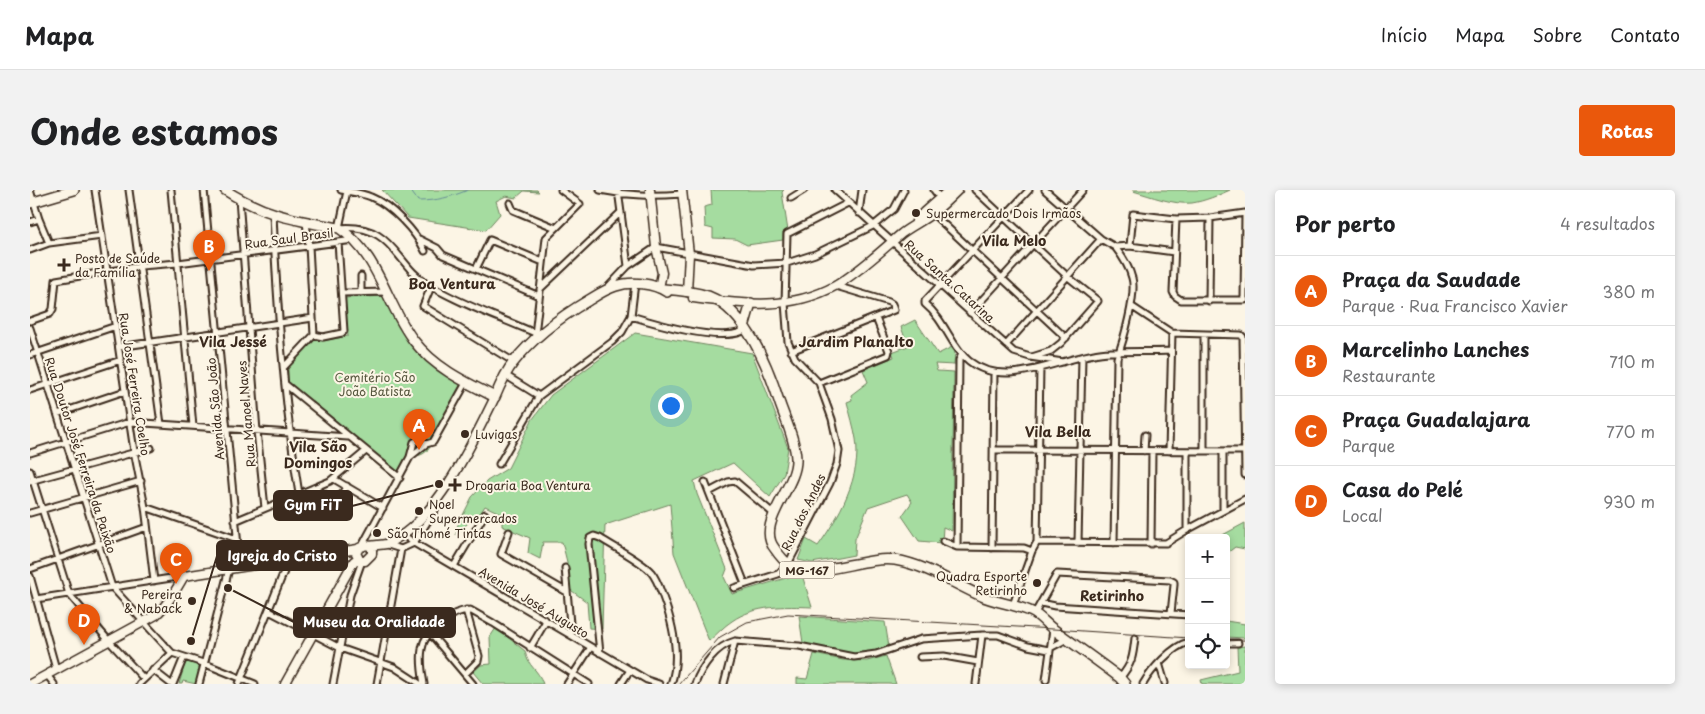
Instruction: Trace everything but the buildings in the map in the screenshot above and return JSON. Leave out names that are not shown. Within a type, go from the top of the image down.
[{"type":"main road","points":[[31,202],[74,190]]},
{"type":"main road","points":[[225,190],[238,195],[248,205],[273,214],[339,228],[354,240],[365,253],[406,330],[420,349],[434,363],[466,383],[495,397]]},
{"type":"main road","name":"MG-167","points":[[495,397],[505,375],[535,336],[605,290],[616,286],[634,284],[687,295],[710,302],[741,323]]},
{"type":"main road","name":"MG-167","points":[[687,295],[713,299],[729,310],[741,323],[767,368],[776,391],[795,451],[795,474],[774,514],[770,537],[773,547],[788,564],[804,570],[814,571],[868,561],[900,561],[938,574],[980,595],[1035,613],[1053,629],[1123,681]]},
{"type":"main road","points":[[741,323],[750,303]]},
{"type":"street","points":[[30,190],[31,202],[49,243]]},
{"type":"street","name":"Rua José Ferreira Coelho","points":[[95,190],[134,452],[145,506],[154,580]]},
{"type":"street","points":[[129,190],[161,424]]},
{"type":"street","points":[[172,190],[193,426]]},
{"type":"street","name":"Avenida São João","points":[[204,190],[240,567]]},
{"type":"street","points":[[425,251],[419,239],[382,202],[370,196],[344,191],[339,228],[347,227],[365,230],[386,240],[420,280],[535,336],[546,238],[580,204],[562,190]]},
{"type":"street","points":[[600,190],[650,193],[682,192],[689,254],[687,295]]},
{"type":"street","points":[[790,198],[804,190]]},
{"type":"street","name":"Rua Santa Catarina","points":[[835,190],[1014,352],[1030,357],[1064,362]]},
{"type":"street","points":[[859,213],[862,190]]},
{"type":"street","points":[[605,290],[628,266],[656,247],[754,265],[787,263],[815,254],[873,226],[894,209],[904,190]]},
{"type":"street","points":[[934,190],[940,198]]},
{"type":"street","points":[[913,225],[924,212],[949,190]]},
{"type":"street","points":[[750,303],[785,303],[835,286],[913,225],[932,214],[958,190]]},
{"type":"street","points":[[975,190],[1067,276],[1098,301],[1066,338],[1051,350],[1030,357]]},
{"type":"street","points":[[1029,190],[925,301],[925,304],[935,313],[962,354],[980,367],[994,372],[1014,372],[1109,352],[1171,351]]},
{"type":"street","points":[[1045,190],[1102,239],[1115,247],[1123,257],[1133,279],[1131,306],[1117,358],[1114,544]]},
{"type":"street","points":[[970,313],[1083,190]]},
{"type":"street","points":[[618,192],[628,266]]},
{"type":"street","points":[[650,193],[656,247],[662,273],[661,289]]},
{"type":"street","name":"Rua Manoel Naves","points":[[238,195],[265,508]]},
{"type":"street","points":[[510,203],[513,210],[556,228]]},
{"type":"street","name":"Rua dos Andes","points":[[788,564],[830,483],[837,464],[839,450],[832,419],[818,382],[799,363],[791,351],[786,334],[787,234],[848,203]]},
{"type":"street","points":[[540,290],[621,212]]},
{"type":"street","points":[[1130,246],[1133,214],[1176,219],[1210,218],[1245,213],[1244,300],[1181,300],[1175,296],[1173,292],[1176,219]]},
{"type":"street","points":[[273,214],[289,433],[299,494]]},
{"type":"street","points":[[932,214],[1066,338]]},
{"type":"street","points":[[1209,300],[1210,218]]},
{"type":"street","points":[[30,222],[39,219]]},
{"type":"street","points":[[284,367],[314,334],[306,222]]},
{"type":"street","points":[[30,250],[49,243],[102,236]]},
{"type":"street","points":[[419,239],[437,248],[443,255],[539,296]]},
{"type":"street","points":[[1006,345],[1102,239]]},
{"type":"street","name":"Rua Saul Brasil","points":[[30,321],[50,314],[53,309],[56,280],[140,266],[211,259],[354,240]]},
{"type":"street","points":[[476,269],[490,240],[542,262]]},
{"type":"street","points":[[314,334],[323,338],[342,334],[344,330],[338,242]]},
{"type":"street","points":[[1115,247],[1130,246],[1174,252]]},
{"type":"street","points":[[361,276],[361,293]]},
{"type":"street","points":[[499,464],[539,396],[612,342],[622,332],[631,316],[634,284]]},
{"type":"street","points":[[791,351],[894,310],[892,304],[835,286]]},
{"type":"street","points":[[431,287],[423,306],[514,362]]},
{"type":"street","points":[[342,294],[387,292]]},
{"type":"street","name":"MG-167","points":[[713,299],[743,300],[750,303]]},
{"type":"street","points":[[1131,306],[1172,333],[1241,335],[1243,337],[1245,475]]},
{"type":"street","points":[[631,316],[692,332],[732,334],[741,332],[741,323]]},
{"type":"street","points":[[119,347],[249,326],[313,318]]},
{"type":"street","points":[[818,382],[887,356],[888,351],[876,318]]},
{"type":"street","points":[[30,355],[116,326]]},
{"type":"street","name":"Rua Doutor José Ferreira da Paixão","points":[[30,328],[112,587]]},
{"type":"street","points":[[1169,451],[1172,333]]},
{"type":"street","points":[[1204,334],[1204,451]]},
{"type":"street","points":[[957,547],[959,360],[962,354]]},
{"type":"street","points":[[1078,544],[1082,357]]},
{"type":"street","points":[[30,390],[120,360]]},
{"type":"street","points":[[1013,605],[1037,542],[1040,368]]},
{"type":"street","points":[[992,548],[994,372]]},
{"type":"street","points":[[505,375],[539,396]]},
{"type":"street","points":[[410,457],[426,444],[433,442],[466,383]]},
{"type":"street","points":[[285,384],[400,478]]},
{"type":"street","points":[[57,414],[125,391]]},
{"type":"street","points":[[385,544],[401,549],[414,543],[438,496],[456,471],[495,397]]},
{"type":"street","points":[[30,453],[130,422],[348,436]]},
{"type":"street","points":[[1144,451],[1145,435]]},
{"type":"street","points":[[333,684],[350,595],[363,553],[383,508],[410,457],[412,446],[416,440],[426,444]]},
{"type":"street","points":[[31,480],[152,448]]},
{"type":"street","points":[[993,450],[1244,451]]},
{"type":"street","points":[[235,521],[334,479],[366,451]]},
{"type":"street","points":[[1151,544],[1152,451]]},
{"type":"street","points":[[1187,451],[1187,530]]},
{"type":"street","points":[[1223,451],[1223,510]]},
{"type":"street","points":[[30,471],[31,480],[69,594],[144,679]]},
{"type":"street","points":[[334,479],[383,508]]},
{"type":"street","points":[[30,513],[141,481]]},
{"type":"street","points":[[706,482],[745,584]]},
{"type":"street","points":[[710,492],[728,482],[735,482],[774,514]]},
{"type":"street","points":[[313,488],[337,501],[347,486]]},
{"type":"street","points":[[1037,542],[1166,544],[1187,530],[1245,499]]},
{"type":"street","points":[[145,506],[237,539]]},
{"type":"street","points":[[285,684],[354,561],[363,553],[385,544],[402,534],[433,508]]},
{"type":"street","points":[[454,566],[485,514]]},
{"type":"street","points":[[30,570],[147,527]]},
{"type":"street","points":[[509,532],[501,554],[567,592]]},
{"type":"street","name":"Avenida José Augusto","points":[[402,534],[414,543],[600,653],[647,680],[659,684]]},
{"type":"street","points":[[600,653],[589,544],[590,538],[594,536],[647,568],[656,579],[671,619],[674,634],[675,659],[671,684]]},
{"type":"street","points":[[943,542],[957,547],[1024,548],[1032,551]]},
{"type":"street","points":[[377,684],[401,549]]},
{"type":"street","points":[[36,599],[346,550],[363,553]]},
{"type":"street","points":[[240,681],[290,559]]},
{"type":"street","points":[[734,588],[778,574],[788,564]]},
{"type":"street","points":[[565,568],[571,635]]},
{"type":"street","points":[[198,684],[229,569]]},
{"type":"street","points":[[1035,613],[1058,574],[1170,580],[1174,582],[1171,613]]},
{"type":"street","points":[[30,576],[56,670]]},
{"type":"street","points":[[30,683],[156,615],[164,608],[184,576]]},
{"type":"street","points":[[170,578],[175,592]]},
{"type":"street","points":[[112,587],[172,653],[203,663],[240,681],[255,684]]},
{"type":"street","points":[[338,588],[350,595]]},
{"type":"street","points":[[1041,602],[1055,606],[1185,615]]},
{"type":"street","points":[[465,674],[478,661],[479,656],[466,610]]},
{"type":"street","points":[[424,684],[422,673],[422,649],[424,643],[430,633],[448,616],[466,610],[474,612],[589,684]]},
{"type":"street","points":[[269,611],[340,648],[394,667],[420,684]]},
{"type":"street","points":[[530,648],[546,621]]},
{"type":"street","points":[[1046,680],[1053,629]]},
{"type":"street","points":[[430,633],[473,684]]},
{"type":"street","points":[[976,684],[982,635]]},
{"type":"street","points":[[695,684],[704,666],[718,650],[727,643],[735,641],[799,646],[854,657],[876,654],[921,639],[998,635],[1028,646],[1050,649],[1067,639]]},
{"type":"street","points":[[1123,681],[1132,660],[1135,638]]},
{"type":"street","points":[[724,684],[735,641]]},
{"type":"street","points":[[1230,643],[1238,643]]},
{"type":"street","points":[[1143,684],[1159,663],[1185,644]]},
{"type":"street","points":[[567,684],[591,647]]},
{"type":"street","points":[[139,684],[172,653]]},
{"type":"street","points":[[920,657],[944,656],[978,662]]},
{"type":"street","points":[[153,670],[172,684],[184,657]]},
{"type":"street","points":[[1159,663],[1164,683]]},
{"type":"street","points":[[621,684],[630,670]]},
{"type":"street","points":[[47,674],[54,684]]},
{"type":"green space","points":[[382,190],[537,190],[539,192],[524,191],[516,198],[506,196],[496,201],[500,214],[486,230],[408,218]]},
{"type":"green space","points":[[711,190],[784,190],[782,192],[788,231],[783,233],[783,240],[747,245],[735,239],[713,238],[713,229],[705,227],[704,207],[712,205]]},
{"type":"green space","points":[[1133,190],[1230,190],[1202,201],[1177,203]]},
{"type":"green space","name":"Cemitério São João Batista","points":[[385,296],[410,342],[424,359],[462,384],[431,446],[421,455],[408,455],[397,473],[288,382],[288,368],[316,337],[322,341],[348,336],[344,298]]},
{"type":"green space","points":[[915,320],[938,354],[952,347],[955,351],[954,365],[935,364],[937,371],[954,372],[952,531],[943,527],[942,543],[919,541],[902,516],[912,502],[907,494],[868,507],[855,539],[854,555],[812,563],[798,560],[806,539],[818,546],[826,535],[841,509],[852,481],[857,453],[856,439],[847,402],[852,400],[851,395],[868,382],[863,370],[894,357],[892,352],[908,346],[901,327]]},
{"type":"green space","points":[[635,333],[752,353],[788,448],[784,474],[770,497],[733,463],[694,481],[697,494],[727,569],[724,577],[732,594],[802,575],[812,607],[781,607],[750,612],[729,623],[709,641],[674,553],[670,504],[605,525],[602,629],[589,628],[587,602],[568,588],[567,562],[562,542],[543,542],[540,559],[528,553],[530,538],[502,526],[502,514],[485,506],[478,517],[473,518],[456,535],[457,527],[472,497],[487,481],[508,468],[532,420],[551,395]]},
{"type":"green space","points":[[1245,523],[1245,549],[1235,547],[1230,551],[1230,534],[1224,534]]},
{"type":"green space","points":[[799,616],[885,622],[889,647],[867,655],[846,654],[803,643]]},
{"type":"green space","points":[[1230,622],[1245,624],[1245,638],[1230,637]]},
{"type":"green space","points":[[496,628],[525,651],[528,661],[543,684],[483,684],[473,672],[481,665],[491,664],[490,637]]},
{"type":"green space","points":[[1245,646],[1245,684],[1202,684],[1201,680],[1238,671],[1237,647]]},
{"type":"green space","points":[[814,654],[843,660],[867,661],[886,656],[896,684],[797,684],[797,678],[807,679]]},
{"type":"green space","points":[[186,660],[202,665],[196,684],[183,681],[182,684],[179,684]]},
{"type":"waterway","points":[[410,190],[418,201],[443,198],[468,190]]},
{"type":"railway","points":[[679,684],[720,637],[747,622],[788,614],[1185,638]]},
{"type":"railway","points":[[1230,641],[1245,640]]},
{"type":"place","name":"Supermercado Dois Irmãos","points":[[916,213]]},
{"type":"place","name":"Posto de Saúde da Família","points":[[64,265]]},
{"type":"place","name":"Marcelinho Lanches","points":[[209,271]]},
{"type":"place","name":"Luvigas","points":[[465,434]]},
{"type":"place","name":"Praça da Saudade","points":[[419,450]]},
{"type":"place","name":"Gym FiT","points":[[439,484]]},
{"type":"place","name":"Drogaria Boa Ventura","points":[[455,485]]},
{"type":"place","name":"Noel Supermercados","points":[[419,511]]},
{"type":"place","name":"São Thomé Tintas","points":[[377,533]]},
{"type":"place","name":"Quadra Esporte Retirinho","points":[[1037,583]]},
{"type":"place","name":"Praça Guadalajara","points":[[176,584]]},
{"type":"place","name":"Museu da Oralidade","points":[[228,588]]},
{"type":"place","name":"Pereira & Naback","points":[[192,601]]},
{"type":"place","name":"Igreja do Cristo","points":[[191,641]]},
{"type":"place","name":"Casa do Pelé","points":[[84,645]]},
{"type":"district","name":"Vila Melo","points":[[1014,240]]},
{"type":"district","name":"Boa Ventura","points":[[452,283]]},
{"type":"district","name":"Vila Jessé","points":[[233,341]]},
{"type":"district","name":"Jardim Planalto","points":[[856,341]]},
{"type":"district","name":"Vila Bella","points":[[1058,431]]},
{"type":"district","name":"Vila São Domingos","points":[[318,454]]},
{"type":"district","name":"Retirinho","points":[[1112,595]]}]
